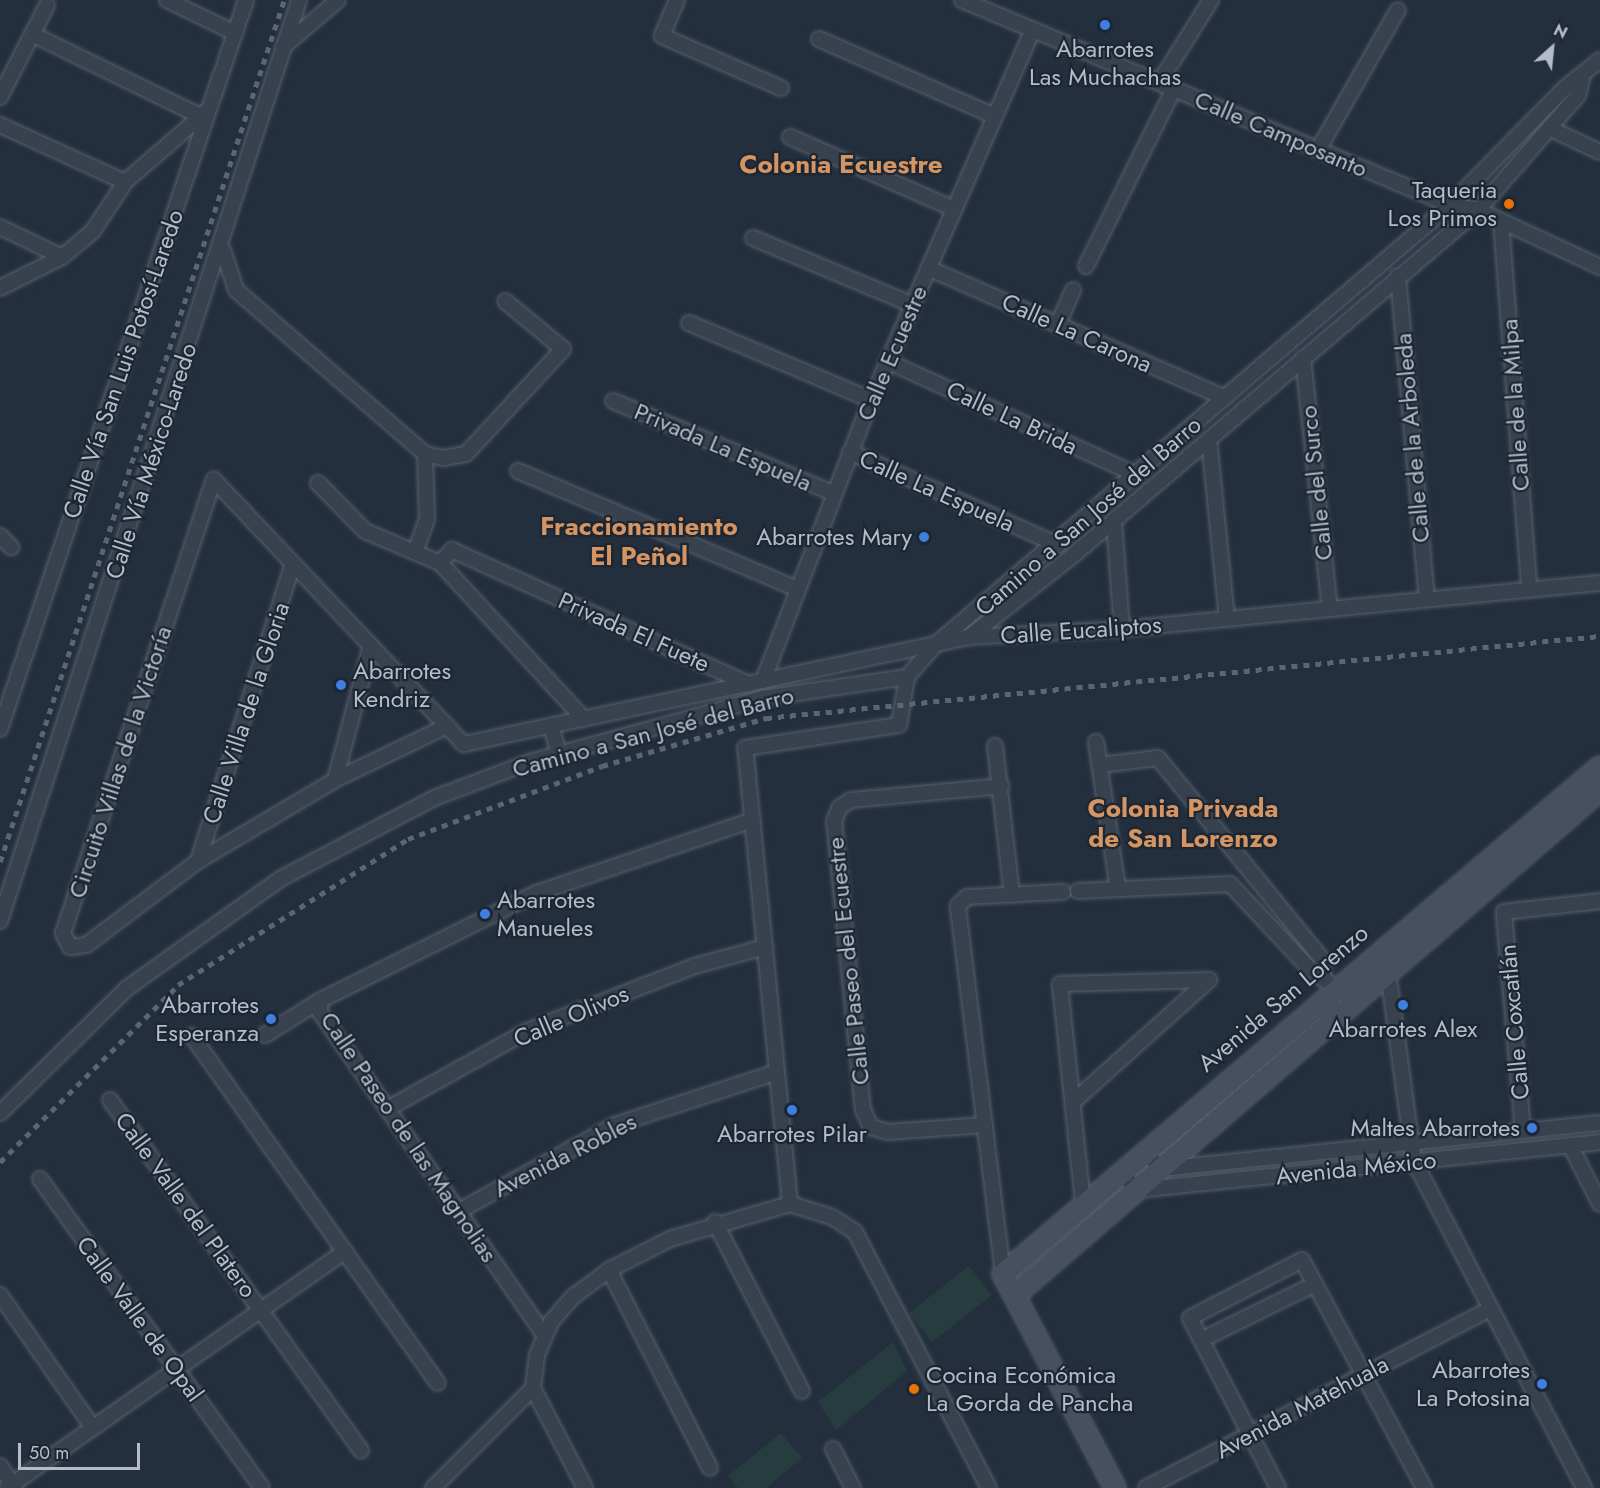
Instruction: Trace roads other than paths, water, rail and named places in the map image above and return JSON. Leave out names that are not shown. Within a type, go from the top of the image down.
[{"type":"street","points":[[167,0],[235,33]]},
{"type":"street","name":"Calle Vía San Luis Potosí-Laredo","points":[[0,729],[246,0]]},
{"type":"street","name":"Calle Vía México-Laredo","points":[[0,921],[223,244],[282,48],[299,0]]},
{"type":"street","points":[[282,48],[338,0]]},
{"type":"street","points":[[677,0],[662,36],[781,88]]},
{"type":"street","name":"Calle Camposanto","points":[[962,0],[1450,205],[1478,210],[1600,267]]},
{"type":"street","points":[[993,13],[1001,0]]},
{"type":"street","points":[[1159,83],[1211,0]]},
{"type":"street","points":[[0,97],[47,5]]},
{"type":"street","points":[[1318,150],[1398,10]]},
{"type":"street","name":"Calle Ecuestre","points":[[756,682],[911,304],[954,209],[992,115],[1033,30]]},
{"type":"street","points":[[0,288],[62,257],[93,231],[125,183],[206,113],[32,34]]},
{"type":"street","points":[[819,39],[992,115]]},
{"type":"street","name":"Camino a San José del Barro","points":[[0,1113],[126,989],[280,879],[434,798],[559,754],[763,698],[907,677],[936,644],[1058,545],[1450,205],[1566,87],[1582,79],[1600,60]]},
{"type":"street","name":"Camino a San José del Barro","points":[[969,637],[1113,521],[1478,210],[1578,95],[1582,79]]},
{"type":"street","points":[[1086,266],[1174,89]]},
{"type":"street","points":[[0,125],[125,183]]},
{"type":"street","points":[[1549,128],[1600,152]]},
{"type":"street","points":[[790,137],[954,209]]},
{"type":"street","name":"Calle de la Milpa","points":[[1501,221],[1529,589]]},
{"type":"street","points":[[0,227],[62,257]]},
{"type":"street","points":[[753,238],[911,304]]},
{"type":"street","points":[[223,244],[236,290],[425,454],[444,459],[466,454],[563,349],[506,301]]},
{"type":"street","name":"Calle La Carona","points":[[928,268],[1225,398]]},
{"type":"street","name":"Calle de la Arboleda","points":[[1398,276],[1427,599]]},
{"type":"street","points":[[1058,324],[1073,290]]},
{"type":"street","points":[[689,323],[871,400]]},
{"type":"street","name":"Calle del Surco","points":[[1303,358],[1330,609]]},
{"type":"street","name":"Calle La Brida","points":[[887,361],[1137,476]]},
{"type":"street","name":"Privada La Espuela","points":[[613,401],[833,493]]},
{"type":"street","points":[[1209,439],[1227,618]]},
{"type":"street","name":"Calle La Espuela","points":[[850,452],[1058,545]]},
{"type":"street","points":[[415,552],[427,519],[425,454]]},
{"type":"street","points":[[518,471],[795,588]]},
{"type":"street","name":"Circuito Villas de la Victoría","points":[[447,726],[335,780],[198,861],[86,945],[70,947],[63,933],[214,480],[293,564],[371,646],[447,726],[464,744]]},
{"type":"street","points":[[318,483],[365,531],[440,563],[584,719]]},
{"type":"street","points":[[1113,521],[1122,629]]},
{"type":"street","points":[[0,536],[11,547],[0,547]]},
{"type":"street","name":"Privada El Fuete","points":[[440,563],[452,550],[756,682]]},
{"type":"street","name":"Calle Villa de la Gloria","points":[[198,861],[293,564]]},
{"type":"street","name":"Calle Eucaliptos","points":[[464,744],[969,637],[1122,629],[1600,583]]},
{"type":"street","points":[[335,780],[371,646]]},
{"type":"street","points":[[790,1204],[746,748],[899,725],[907,677]]},
{"type":"street","points":[[551,726],[559,754]]},
{"type":"street","points":[[1096,742],[1118,889]]},
{"type":"street","points":[[995,747],[1012,895]]},
{"type":"street","points":[[1100,765],[1158,758],[1249,866],[1322,959],[1329,981]]},
{"type":"street","name":"Avenida San Lorenzo","points":[[1004,1274],[1329,981],[1377,953],[1600,766]]},
{"type":"street","name":"Calle Paseo del Ecuestre","points":[[985,1125],[888,1132],[871,1127],[863,1110],[834,821],[840,807],[851,800],[1001,786]]},
{"type":"street","name":"Avenida San Lorenzo","points":[[1015,1296],[1600,790]]},
{"type":"street","name":"Calle Paseo de las Magnolias","points":[[543,1333],[319,1011],[321,1000],[537,893],[753,820]]},
{"type":"street","points":[[1078,891],[1230,884],[1249,866]]},
{"type":"street","points":[[1230,884],[1310,969],[1329,981]]},
{"type":"street","points":[[1063,892],[967,897],[958,906],[1004,1274],[1115,1488]]},
{"type":"street","name":"Calle Coxcatlán","points":[[1523,1131],[1504,912],[1600,901]]},
{"type":"street","name":"Calle Olivos","points":[[387,1109],[527,1031],[695,966],[765,947]]},
{"type":"street","points":[[1377,953],[1391,970],[1408,1143],[1414,1161],[1584,1488]]},
{"type":"street","points":[[1073,1102],[1209,980],[1060,984],[1083,1203]]},
{"type":"street","points":[[266,1035],[321,1000]]},
{"type":"street","points":[[192,1036],[438,1383]]},
{"type":"street","name":"Avenida Robles","points":[[459,1211],[615,1125],[777,1072]]},
{"type":"street","name":"Calle Valle del Platero","points":[[110,1100],[361,1450]]},
{"type":"street","name":"Avenida México","points":[[1161,1169],[1600,1124]]},
{"type":"street","name":"Avenida México","points":[[1137,1190],[1600,1142]]},
{"type":"street","points":[[1570,1145],[1600,1204]]},
{"type":"street","points":[[1144,1150],[1161,1169]]},
{"type":"street","points":[[1120,1170],[1137,1190]]},
{"type":"street","name":"Calle Valle de Opal","points":[[40,1179],[262,1488]]},
{"type":"street","points":[[440,1484],[533,1389],[543,1333],[574,1296],[609,1270],[715,1222],[790,1204],[832,1217],[855,1232],[989,1488]]},
{"type":"street","points":[[715,1222],[802,1391]]},
{"type":"street","points":[[0,1466],[11,1487],[345,1251]]},
{"type":"street","points":[[1278,1488],[1190,1318],[1302,1260],[1424,1488]]},
{"type":"street","points":[[609,1270],[710,1468]]},
{"type":"street","points":[[1202,1340],[1315,1284]]},
{"type":"street","points":[[0,1295],[93,1428]]},
{"type":"street","name":"Avenida Matehuala","points":[[1146,1488],[1490,1309]]},
{"type":"street","points":[[533,1389],[585,1488]]},
{"type":"street","points":[[833,1449],[853,1488]]},
{"type":"railway","points":[[0,862],[284,0]]},
{"type":"railway","points":[[0,1162],[178,985],[408,839],[602,766],[766,718],[1600,636]]},
{"type":"place","name":"Abarrotes Las Muchachas","points":[[1105,25]]},
{"type":"place","name":"Taqueria Los Primos","points":[[1509,204]]},
{"type":"place","name":"Abarrotes Mary","points":[[924,537]]},
{"type":"place","name":"Abarrotes Kendriz","points":[[341,685]]},
{"type":"place","name":"Abarrotes Manueles","points":[[485,914]]},
{"type":"place","name":"Abarrotes Alex","points":[[1403,1005]]},
{"type":"place","name":"Abarrotes Esperanza","points":[[271,1019]]},
{"type":"place","name":"Abarrotes Pilar","points":[[792,1110]]},
{"type":"place","name":"Maltes Abarrotes","points":[[1532,1128]]},
{"type":"place","name":"Abarrotes La Potosina","points":[[1542,1384]]},
{"type":"place","name":"Cocina Económica La Gorda de Pancha","points":[[914,1389]]},
{"type":"district","name":"Colonia Ecuestre","points":[[841,165]]},
{"type":"district","name":"Fraccionamiento El Peñol","points":[[639,542]]},
{"type":"district","name":"Colonia Privada de San Lorenzo","points":[[1183,824]]}]
